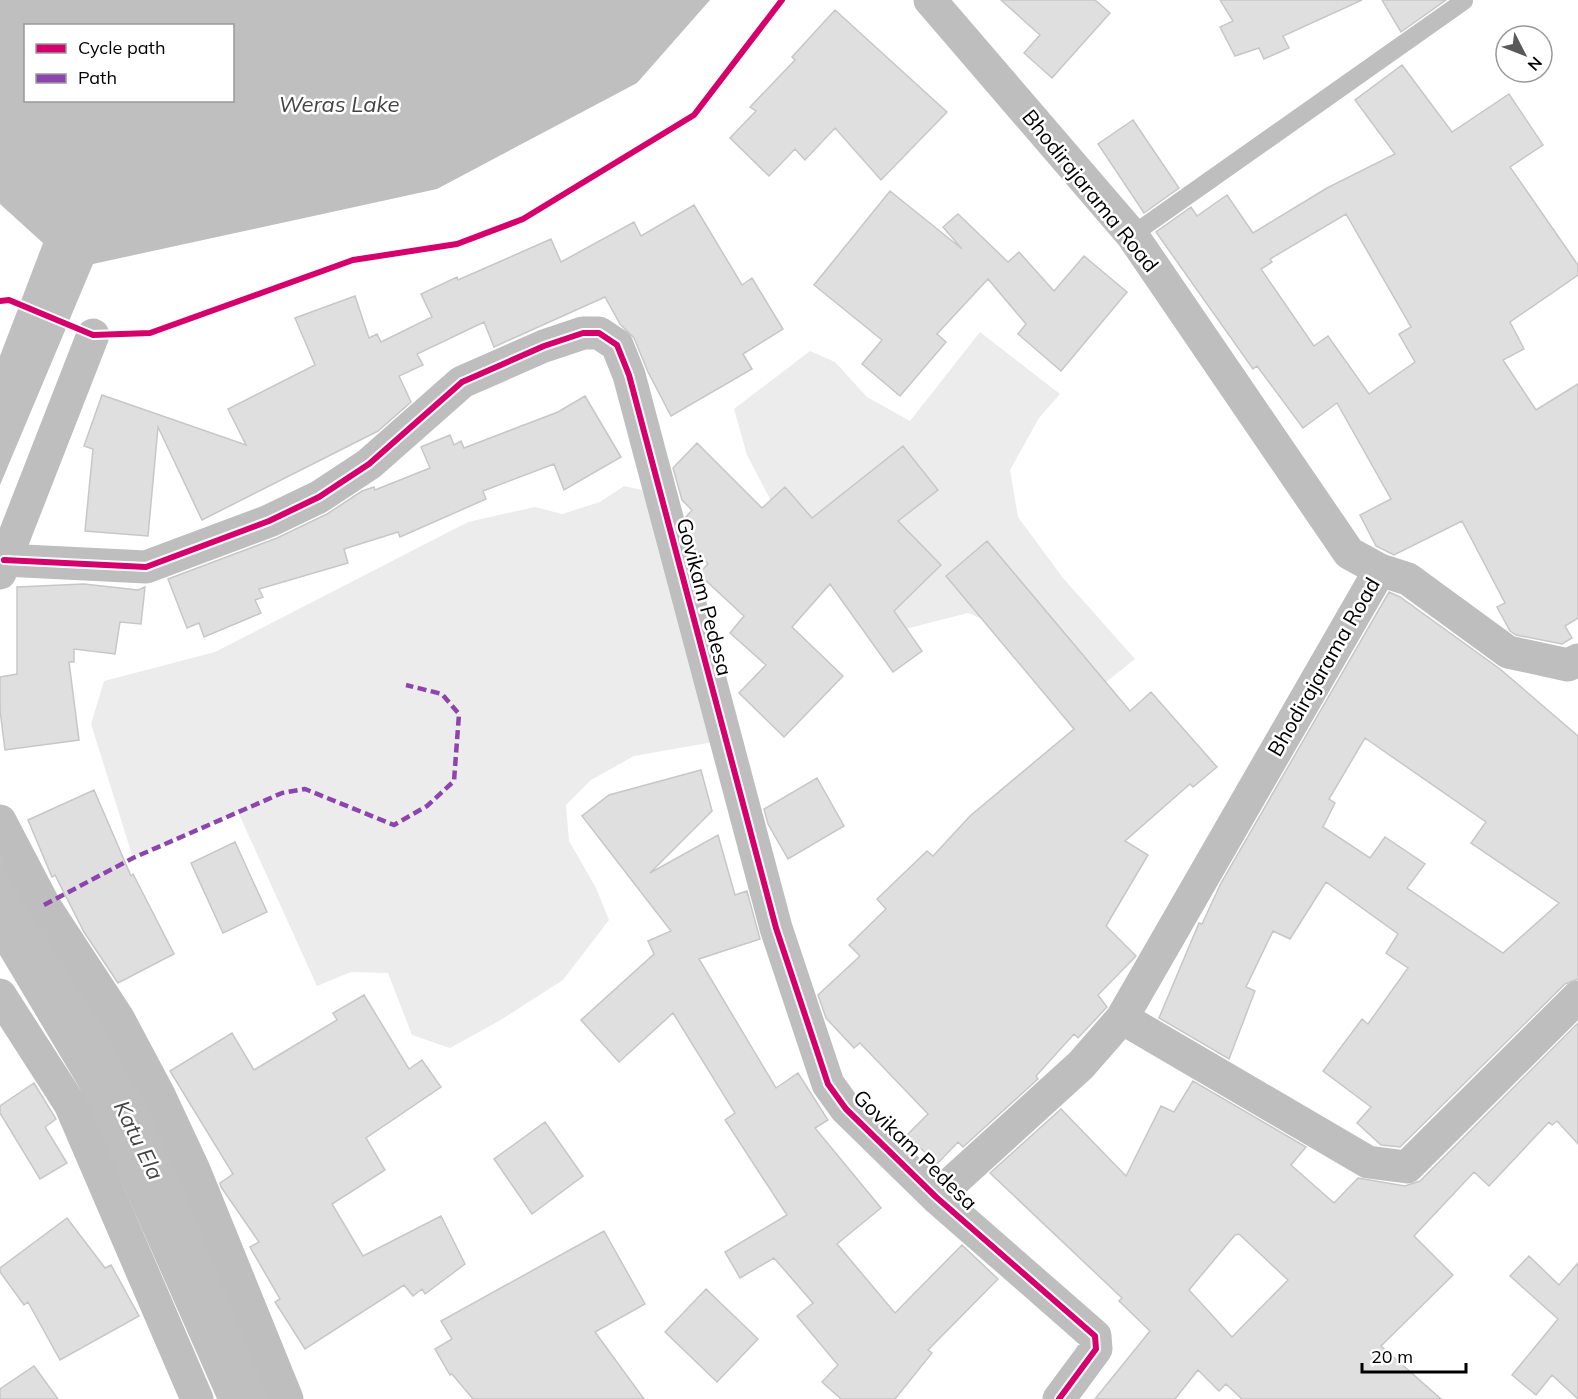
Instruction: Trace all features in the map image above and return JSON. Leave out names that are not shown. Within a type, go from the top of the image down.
[{"type":"street","name":"Bhodirajarama Road","points":[[930,0],[1132,235],[1349,553],[1380,570],[1122,1018],[1081,1065],[936,1197]]},
{"type":"street","name":"Govikam Pedesa","points":[[2,566],[146,567],[269,521],[319,497],[369,464],[462,382],[544,346],[583,333],[599,333],[617,345],[629,375],[776,928],[828,1084],[846,1109],[936,1197],[1095,1336],[1096,1349],[1059,1399]]},
{"type":"street","points":[[2,566],[93,335]]},
{"type":"street","points":[[1380,570],[1408,579],[1508,652],[1568,665],[1578,660]]},
{"type":"street","points":[[0,821],[44,904],[118,1018],[159,1095],[194,1170],[287,1399]]},
{"type":"street","points":[[0,995],[70,1104],[197,1399]]},
{"type":"street","points":[[1122,1018],[1368,1162],[1407,1167],[1578,997]]},
{"type":"lane","points":[[1132,235],[1464,1]]},
{"type":"shaded area","points":[[980,332],[1060,394],[1039,418],[1010,470],[1018,517],[1063,578],[1135,659],[1077,705],[1042,645],[968,613],[905,629],[872,644],[861,599],[794,539],[770,499],[747,455],[734,409],[810,351],[835,362],[867,397],[910,421]]},
{"type":"shaded area","points":[[624,486],[660,494],[725,740],[634,756],[591,780],[566,805],[569,841],[596,888],[609,920],[563,980],[499,1021],[450,1048],[412,1035],[388,973],[351,972],[317,986],[238,812],[133,858],[91,724],[104,681],[215,652],[468,522],[535,507],[562,514],[600,502]]},
{"type":"water","name":"Weras Lake","points":[[0,0],[710,0],[637,83],[437,189],[93,264],[0,485],[0,356],[43,243],[0,204]]},
{"type":"water","name":"Katu Ela","points":[[0,856],[126,1056],[278,1399],[217,1399],[80,1089],[0,955]]},
{"type":"building","points":[[1001,0],[1095,0],[1110,13],[1052,78],[1024,53],[1040,35]]},
{"type":"building","points":[[1220,0],[1362,0],[1283,36],[1289,48],[1264,59],[1259,48],[1235,56],[1220,27],[1233,21]]},
{"type":"building","points":[[1382,0],[1446,0],[1401,32]]},
{"type":"building","points":[[835,10],[947,112],[881,180],[835,128],[805,160],[795,149],[769,176],[730,138],[756,111],[750,107],[795,60],[792,57]]},
{"type":"building","points":[[1402,65],[1452,132],[1509,94],[1543,145],[1510,167],[1578,265],[1578,275],[1510,322],[1524,349],[1503,360],[1536,410],[1578,384],[1578,618],[1565,626],[1572,638],[1562,644],[1516,635],[1510,631],[1497,607],[1505,603],[1462,521],[1394,555],[1376,546],[1360,515],[1391,499],[1337,403],[1303,428],[1257,366],[1253,369],[1156,232],[1191,207],[1197,216],[1227,195],[1253,233],[1327,188],[1395,154],[1355,100]],"holes":[[[1346,214],[1411,327],[1399,334],[1415,362],[1369,394],[1328,336],[1314,346],[1261,269],[1272,262],[1270,259]]]},
{"type":"building","points":[[1133,120],[1179,188],[1144,213],[1098,144]]},
{"type":"building","points":[[890,191],[962,249],[943,227],[958,214],[1008,262],[1019,252],[1054,291],[1084,256],[1127,292],[1061,371],[1018,334],[1026,324],[988,279],[937,334],[946,342],[900,396],[862,364],[882,340],[814,285]]},
{"type":"building","points":[[694,205],[742,285],[752,278],[783,329],[743,354],[752,369],[671,416],[648,372],[634,338],[620,324],[605,297],[494,347],[484,322],[417,354],[423,365],[399,376],[411,402],[378,431],[202,520],[158,427],[148,536],[85,531],[93,449],[84,446],[102,395],[246,445],[228,409],[315,365],[295,318],[355,296],[369,338],[377,334],[381,342],[432,317],[421,294],[457,277],[458,280],[551,239],[561,262],[634,222],[641,236]]},
{"type":"building","points":[[585,396],[621,457],[564,490],[554,464],[483,491],[486,499],[400,537],[398,532],[344,549],[348,563],[259,589],[263,597],[255,600],[261,613],[204,637],[199,623],[187,628],[168,579],[277,538],[327,514],[362,491],[374,487],[375,490],[430,468],[421,447],[450,435],[454,445],[461,441],[464,448],[558,412]]},
{"type":"building","points":[[697,443],[762,508],[785,487],[812,518],[903,446],[938,490],[898,521],[941,565],[894,611],[922,651],[893,672],[830,584],[792,627],[843,676],[784,737],[739,693],[766,665],[730,633],[744,616],[702,577],[701,571],[708,564],[695,550],[686,517],[692,510],[682,500],[673,468]]},
{"type":"building","points":[[987,541],[1130,711],[1151,692],[1217,767],[1193,787],[1190,784],[1125,841],[1148,855],[1106,926],[1136,956],[1098,995],[1107,1007],[1078,1038],[1074,1034],[1036,1076],[1038,1079],[963,1147],[958,1142],[937,1164],[907,1135],[928,1114],[860,1043],[854,1048],[826,1018],[818,995],[860,956],[849,945],[886,909],[877,899],[927,851],[933,856],[970,816],[1074,729],[946,576]]},
{"type":"building","points":[[84,584],[138,590],[145,587],[141,624],[120,622],[115,654],[74,649],[74,662],[69,662],[79,740],[5,750],[0,710],[0,677],[17,674],[17,587]]},
{"type":"building","points":[[1389,592],[1400,597],[1500,669],[1578,736],[1578,979],[1565,984],[1400,1147],[1381,1145],[1357,1123],[1371,1107],[1323,1071],[1362,1019],[1368,1024],[1408,968],[1386,953],[1398,934],[1326,882],[1290,939],[1273,931],[1246,987],[1255,991],[1229,1059],[1159,1018],[1199,923],[1202,924],[1221,883]],"holes":[[[1365,738],[1486,822],[1471,843],[1559,903],[1503,953],[1407,888],[1425,864],[1385,837],[1370,858],[1323,827],[1335,803],[1329,799]]]},
{"type":"building","points":[[701,770],[712,811],[650,873],[718,835],[735,895],[747,891],[760,939],[699,959],[776,1088],[798,1073],[828,1120],[815,1128],[881,1208],[837,1244],[895,1313],[962,1245],[998,1279],[928,1350],[932,1353],[895,1399],[841,1399],[822,1382],[838,1365],[797,1316],[813,1303],[774,1258],[740,1278],[725,1252],[787,1215],[725,1120],[735,1113],[673,1013],[619,1062],[581,1020],[654,954],[648,941],[671,931],[582,816],[609,795]]},
{"type":"building","points":[[817,778],[844,826],[788,859],[768,824],[764,809]]},
{"type":"building","points":[[94,790],[131,876],[133,874],[174,954],[118,983],[84,932],[55,875],[52,877],[28,820]]},
{"type":"building","points":[[235,842],[267,912],[223,933],[191,863]]},
{"type":"building","points":[[364,995],[409,1069],[422,1060],[441,1087],[366,1138],[385,1170],[332,1204],[363,1256],[441,1216],[465,1264],[425,1294],[422,1289],[413,1296],[404,1285],[305,1349],[275,1302],[280,1299],[250,1247],[259,1242],[221,1187],[220,1183],[233,1174],[170,1071],[232,1033],[254,1070],[337,1020],[333,1013]]},
{"type":"building","points":[[1578,1023],[1578,1144],[1557,1121],[1552,1125],[1549,1122],[1489,1186],[1474,1172],[1414,1236],[1453,1275],[1381,1346],[1441,1399],[1242,1399],[1226,1384],[1219,1391],[1198,1370],[1175,1399],[1095,1399],[1150,1331],[1119,1301],[1122,1298],[990,1173],[1061,1109],[1126,1176],[1161,1106],[1174,1112],[1193,1081],[1306,1147],[1291,1165],[1334,1203],[1358,1178],[1405,1186],[1420,1181]],"holes":[[[1239,1234],[1288,1280],[1232,1337],[1189,1290],[1235,1235]]]},
{"type":"building","points":[[34,1083],[56,1119],[45,1127],[67,1163],[40,1179],[0,1113],[0,1106]]},
{"type":"building","points":[[545,1122],[583,1176],[532,1214],[494,1159]]},
{"type":"building","points":[[67,1218],[105,1268],[111,1265],[139,1316],[60,1360],[28,1302],[24,1305],[0,1272],[0,1268]]},
{"type":"building","points":[[604,1231],[645,1304],[595,1332],[644,1399],[473,1399],[452,1374],[450,1375],[435,1349],[452,1339],[441,1321]]},
{"type":"building","points":[[1529,1256],[1559,1285],[1578,1263],[1578,1399],[1552,1375],[1536,1395],[1512,1375],[1558,1319],[1510,1276]]},
{"type":"building","points":[[706,1289],[758,1339],[717,1382],[665,1332]]},
{"type":"building","points":[[34,1366],[58,1399],[0,1399],[0,1389]]},
{"type":"marked path","points":[[44,905],[133,858],[282,793],[305,789],[394,825],[427,806],[454,781],[459,714],[442,694],[406,685]]},
{"type":"cycle path","points":[[0,301],[9,300],[93,335],[150,333],[353,260],[457,244],[523,219],[694,115],[782,0]]},
{"type":"cycle path","points":[[4,560],[146,567],[269,521],[319,497],[369,464],[462,382],[544,346],[583,333],[599,333],[617,345],[629,375],[776,928],[828,1084],[846,1109],[936,1197],[1095,1336],[1096,1349],[1059,1399]]}]
